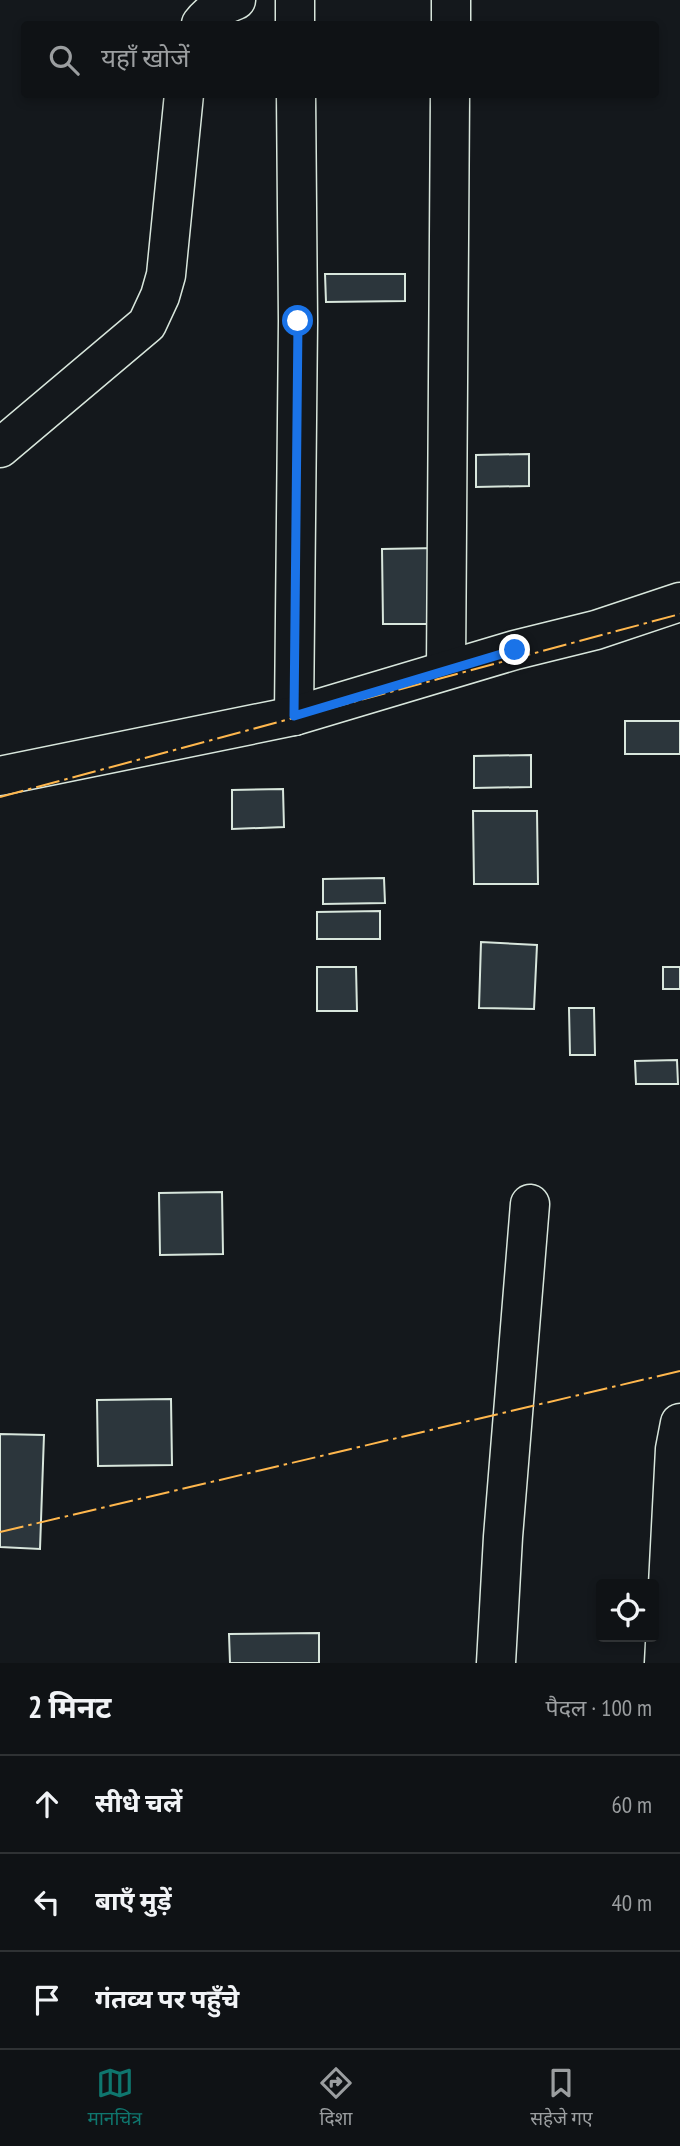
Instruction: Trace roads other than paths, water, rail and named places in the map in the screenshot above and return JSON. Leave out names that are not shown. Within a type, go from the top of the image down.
[{"type":"street","points":[[203,21],[224,4],[236,0]]},
{"type":"street","points":[[295,0],[295,21]]},
{"type":"street","points":[[451,0],[451,21]]},
{"type":"street","points":[[0,448],[147,324],[166,275],[184,98]]},
{"type":"street","points":[[294,716],[298,321],[296,98]]},
{"type":"street","points":[[446,670],[450,98]]},
{"type":"street","points":[[0,776],[294,716],[515,650],[596,630],[680,602]]},
{"type":"street","points":[[496,1663],[503,1537],[530,1204]]},
{"type":"street","points":[[664,1663],[676,1449],[680,1423]]}]
